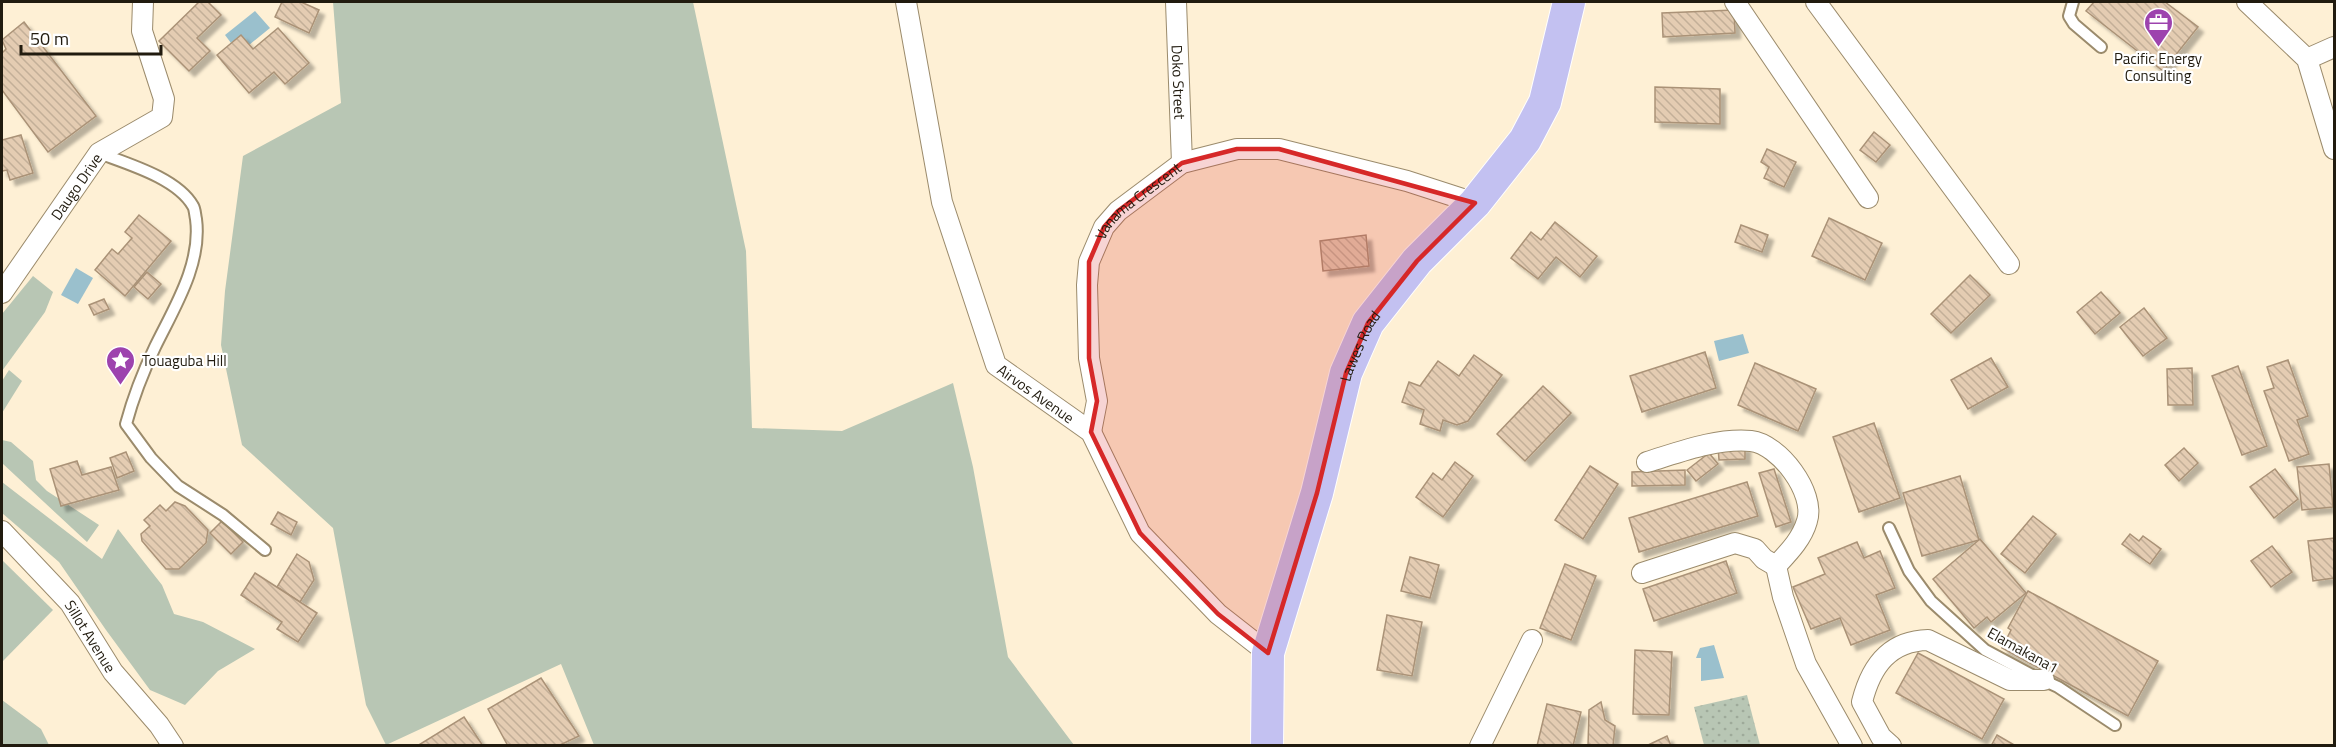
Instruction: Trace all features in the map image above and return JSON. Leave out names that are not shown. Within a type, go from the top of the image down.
[{"type":"main road","name":"Lawes Road","points":[[1267,746],[1268,653],[1317,493],[1346,373],[1368,323],[1418,261],[1475,203],[1525,140],[1545,102],[1569,2]]},
{"type":"street","name":"Daugo Drive","points":[[2,293],[99,153],[162,117],[164,99],[142,31],[144,2]]},
{"type":"street","name":"Airvos Avenue","points":[[906,2],[942,202],[996,365],[1091,432],[1140,533],[1218,614],[1268,653]]},
{"type":"street","name":"Doko Street","points":[[1176,2],[1182,163]]},
{"type":"street","points":[[1735,2],[1868,198]]},
{"type":"street","points":[[1816,2],[2009,264]]},
{"type":"street","points":[[2247,2],[2307,59],[2334,148]]},
{"type":"street","points":[[2307,59],[2334,47]]},
{"type":"street","name":"Vanama Crescent","points":[[1091,432],[1097,400],[1089,358],[1087,285],[1089,262],[1104,227],[1118,211],[1182,163],[1237,149],[1279,149],[1396,178],[1475,203]]},
{"type":"street","points":[[1647,462],[1729,441],[1754,441],[1771,451],[1789,466],[1802,487],[1807,501],[1808,520],[1793,547],[1776,566]]},
{"type":"street","name":"Sillot Avenue","points":[[2,531],[70,603],[113,672],[159,725],[173,746]]},
{"type":"street","points":[[1642,573],[1735,543],[1755,549],[1764,559],[1776,566],[1783,597],[1806,664],[1852,746]]},
{"type":"street","points":[[1480,746],[1532,640]]},
{"type":"street","points":[[1891,746],[1881,737],[1862,702],[1867,683],[1877,664],[1893,648],[1914,640],[1929,640],[2010,680],[2044,680]]},
{"type":"lane","points":[[2073,2],[2069,16],[2074,24],[2101,47]]},
{"type":"lane","points":[[99,153],[156,175],[179,191],[194,207],[197,225],[197,247],[176,308],[150,358],[132,400],[126,424],[151,458],[178,486],[223,515],[265,550]]},
{"type":"lane","name":"Elamakana1","points":[[1889,528],[1909,571],[1931,601],[1985,650],[2058,687],[2115,724]]},
{"type":"highlighted area","points":[[1237,149],[1279,149],[1475,203],[1417,261],[1368,323],[1346,373],[1317,493],[1268,653],[1218,614],[1140,533],[1091,432],[1097,401],[1089,358],[1089,262],[1104,227],[1118,211],[1182,163]]},
{"type":"green space","points":[[333,2],[693,2],[746,251],[752,428],[842,431],[953,383],[973,467],[1008,657],[1074,745],[594,745],[561,664],[386,745],[366,705],[333,528],[242,445],[221,345],[225,291],[243,156],[341,103]]},
{"type":"green space","points":[[33,276],[53,292],[45,312],[2,371],[2,314]]},
{"type":"green space","points":[[9,370],[22,381],[2,413],[2,381]]},
{"type":"green space","points":[[2,440],[11,442],[33,461],[36,480],[47,491],[99,525],[87,542],[2,463]]},
{"type":"green space","points":[[2,482],[102,559],[118,529],[162,585],[174,614],[203,622],[255,649],[218,671],[185,705],[150,690],[59,562],[2,513]]},
{"type":"green space","points":[[2,560],[53,610],[2,662]]},
{"type":"green space","points":[[1747,695],[1760,745],[1704,745],[1694,707]]},
{"type":"green space","points":[[2,700],[41,729],[49,745],[2,745]]},
{"type":"water","points":[[255,11],[270,28],[249,45],[241,35],[231,43],[225,35]]},
{"type":"water","points":[[76,268],[93,278],[78,304],[61,295]]},
{"type":"water","points":[[1743,334],[1749,353],[1719,361],[1714,341]]},
{"type":"water","points":[[1714,645],[1724,678],[1701,681],[1701,658],[1696,658],[1700,648]]},
{"type":"building","points":[[199,2],[208,2],[221,15],[197,38],[210,51],[189,71],[159,41]]},
{"type":"building","points":[[282,2],[301,2],[319,10],[309,33],[275,17]]},
{"type":"building","name":"Pacific Energy Consulting","points":[[2094,2],[2165,2],[2198,27],[2163,71],[2086,11]]},
{"type":"building","points":[[1734,10],[1735,33],[1663,37],[1662,13]]},
{"type":"building","points":[[24,22],[96,116],[48,152],[2,90],[2,53],[6,49],[2,40]]},
{"type":"building","points":[[278,28],[309,63],[285,84],[274,72],[249,93],[217,55],[241,35],[253,49]]},
{"type":"building","points":[[1655,87],[1720,89],[1720,124],[1655,122]]},
{"type":"building","points":[[1874,132],[1890,145],[1876,162],[1860,150]]},
{"type":"building","points":[[21,135],[33,173],[10,180],[7,170],[2,171],[2,140]]},
{"type":"building","points":[[1767,149],[1796,162],[1784,187],[1764,178],[1769,167],[1761,162]]},
{"type":"building","points":[[139,215],[171,241],[125,296],[95,270],[112,249],[118,254],[132,238],[125,232]]},
{"type":"building","points":[[1829,218],[1882,243],[1865,280],[1812,256]]},
{"type":"building","points":[[1555,222],[1597,256],[1580,277],[1556,257],[1538,279],[1511,258],[1531,232],[1541,240]]},
{"type":"building","points":[[1741,225],[1768,235],[1762,252],[1735,242]]},
{"type":"building","points":[[1366,235],[1369,266],[1323,271],[1320,241]]},
{"type":"building","points":[[147,272],[161,284],[148,299],[134,287]]},
{"type":"building","points":[[1970,275],[1990,295],[1951,333],[1931,314]]},
{"type":"building","points":[[2101,292],[2120,313],[2095,334],[2077,312]]},
{"type":"building","points":[[104,299],[109,309],[94,315],[89,305]]},
{"type":"building","points":[[2144,308],[2167,338],[2143,356],[2120,327]]},
{"type":"building","points":[[1705,352],[1716,388],[1642,412],[1630,376]]},
{"type":"building","points":[[1474,355],[1502,375],[1468,421],[1457,425],[1443,420],[1440,431],[1420,424],[1424,410],[1402,402],[1409,382],[1420,386],[1438,361],[1459,376]]},
{"type":"building","points":[[1991,358],[2008,387],[1968,409],[1951,380]]},
{"type":"building","points":[[2288,360],[2308,416],[2297,420],[2309,454],[2289,461],[2264,391],[2274,388],[2267,367]]},
{"type":"building","points":[[1755,363],[1816,389],[1798,431],[1738,405]]},
{"type":"building","points":[[2238,366],[2267,446],[2242,455],[2212,376]]},
{"type":"building","points":[[2192,368],[2193,405],[2168,405],[2167,369]]},
{"type":"building","points":[[1543,386],[1571,413],[1525,461],[1497,434]]},
{"type":"building","points":[[1874,423],[1900,498],[1859,512],[1833,437]]},
{"type":"building","points":[[1745,446],[1745,459],[1719,460],[1718,447]]},
{"type":"building","points":[[2184,448],[2198,463],[2179,481],[2165,465]]},
{"type":"building","points":[[126,452],[134,471],[117,478],[110,458]]},
{"type":"building","points":[[1709,453],[1718,464],[1696,481],[1687,470]]},
{"type":"building","points":[[77,461],[82,475],[111,467],[119,490],[61,506],[50,469]]},
{"type":"building","points":[[1455,462],[1473,476],[1443,517],[1416,497],[1433,473],[1442,480]]},
{"type":"building","points":[[2329,464],[2333,507],[2302,510],[2297,467]]},
{"type":"building","points":[[1590,466],[1618,484],[1583,539],[1555,520]]},
{"type":"building","points":[[1774,469],[1791,522],[1776,527],[1759,473]]},
{"type":"building","points":[[2275,469],[2298,499],[2274,518],[2250,487]]},
{"type":"building","points":[[1685,470],[1685,485],[1632,486],[1632,472]]},
{"type":"building","points":[[1960,476],[1979,540],[1922,556],[1903,493]]},
{"type":"building","points":[[1747,482],[1758,516],[1639,552],[1629,518]]},
{"type":"building","points":[[175,502],[185,506],[208,530],[206,543],[179,569],[166,569],[142,541],[141,534],[150,526],[144,520],[160,505],[166,511]]},
{"type":"building","points":[[278,512],[297,522],[291,535],[271,524]]},
{"type":"building","points":[[2033,516],[2056,534],[2025,573],[2001,554]]},
{"type":"building","points":[[222,521],[243,542],[231,554],[210,533]]},
{"type":"building","points":[[2130,534],[2139,541],[2143,536],[2161,549],[2150,564],[2122,544]]},
{"type":"building","points":[[2334,538],[2334,578],[2313,581],[2308,541]]},
{"type":"building","points":[[1980,539],[2026,593],[1991,622],[1987,617],[1974,628],[1933,579]]},
{"type":"building","points":[[1857,542],[1864,558],[1880,551],[1895,588],[1876,595],[1890,630],[1851,645],[1840,618],[1811,629],[1793,587],[1825,574],[1818,558]]},
{"type":"building","points":[[2272,546],[2292,572],[2271,587],[2251,561]]},
{"type":"building","points":[[297,554],[309,562],[314,580],[300,602],[277,587]]},
{"type":"building","points":[[1410,557],[1439,565],[1430,598],[1401,591]]},
{"type":"building","points":[[1726,561],[1737,593],[1654,621],[1643,589]]},
{"type":"building","points":[[1565,564],[1596,576],[1571,640],[1540,628]]},
{"type":"building","points":[[255,573],[317,613],[298,642],[277,629],[282,622],[241,595]]},
{"type":"building","points":[[2028,591],[2158,661],[2128,716],[2002,648],[2011,630],[2008,628]]},
{"type":"building","points":[[1387,615],[1422,622],[1412,676],[1377,670]]},
{"type":"building","points":[[1635,650],[1672,652],[1669,715],[1633,714]]},
{"type":"building","points":[[1918,653],[2004,699],[1982,739],[1896,693]]},
{"type":"building","points":[[541,678],[579,736],[558,746],[508,746],[488,709]]},
{"type":"building","points":[[1601,702],[1605,720],[1615,726],[1613,746],[1588,746],[1589,710]]},
{"type":"building","points":[[1547,704],[1581,712],[1573,746],[1537,746]]},
{"type":"building","points":[[464,717],[483,746],[417,746]]},
{"type":"building","points":[[1997,735],[2016,746],[1991,746]]},
{"type":"building","points":[[1667,736],[1671,746],[1646,746]]},
{"type":"place","name":"Pacific Energy Consulting","points":[[2158,48]]},
{"type":"place","name":"Touaguba Hill","points":[[121,386]]}]
